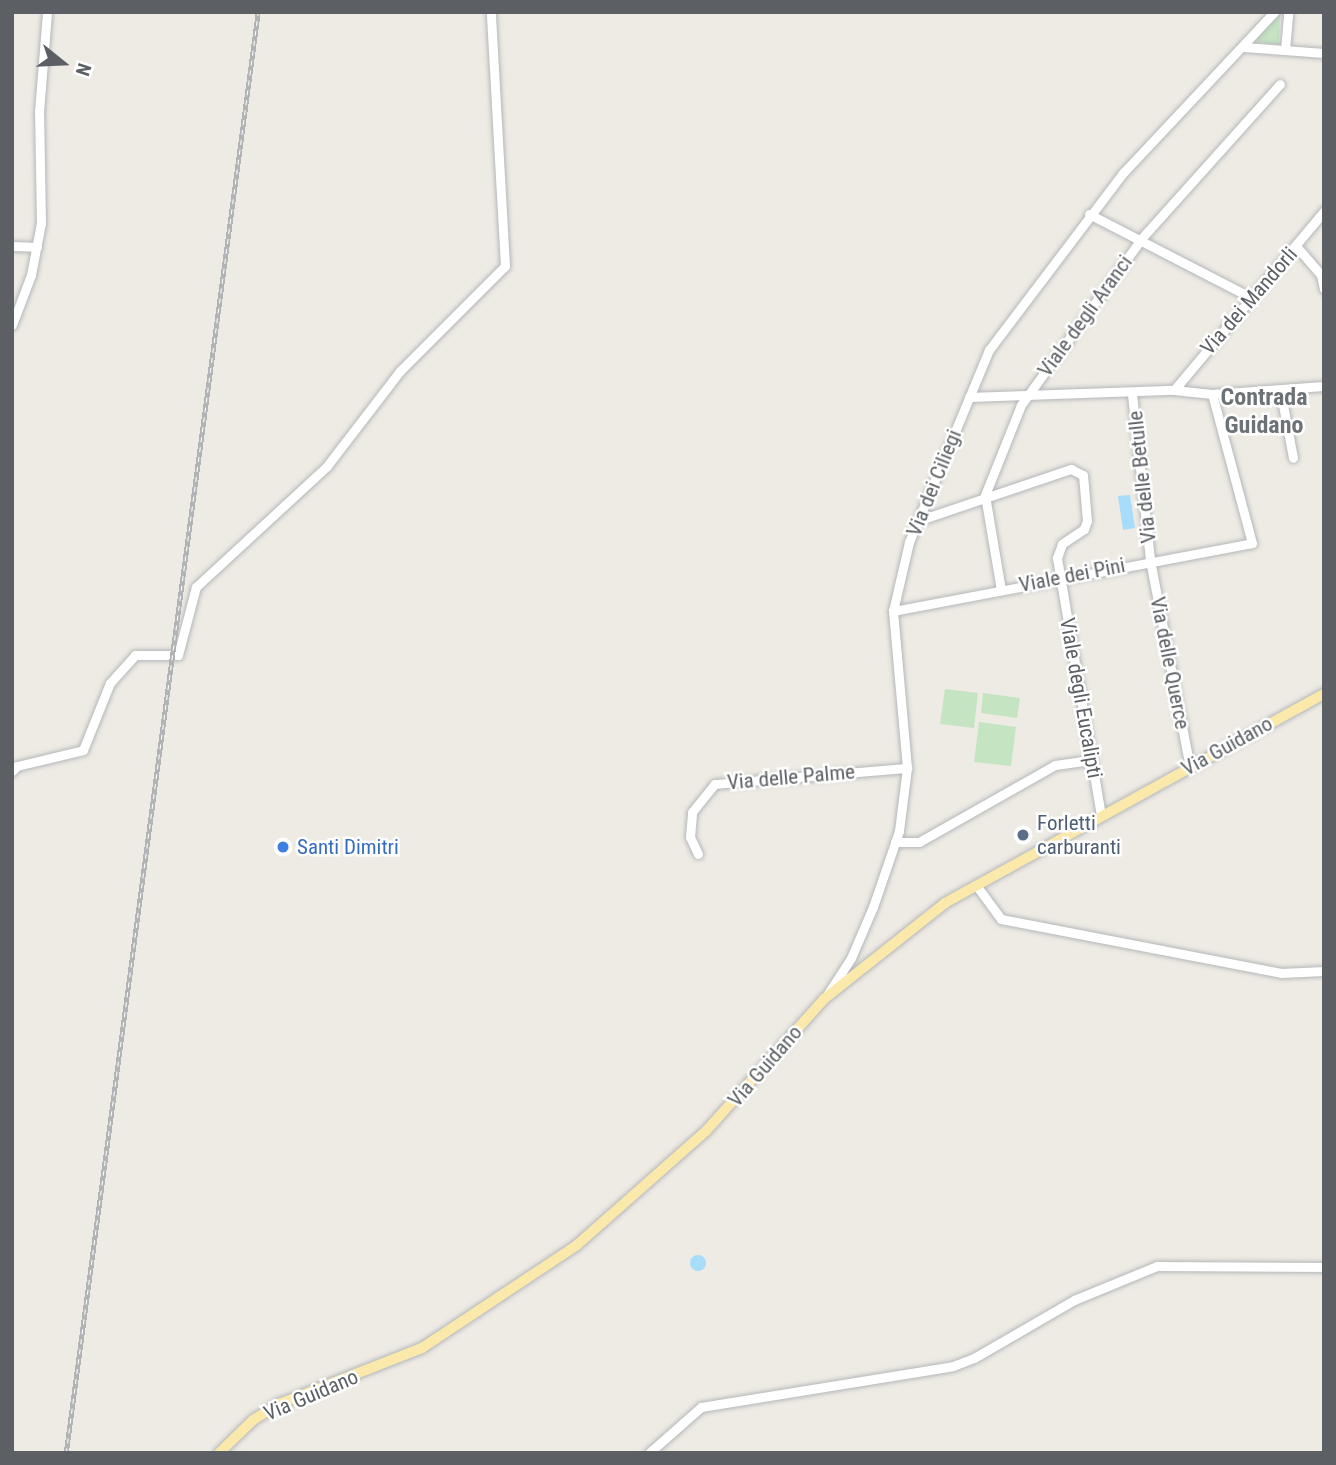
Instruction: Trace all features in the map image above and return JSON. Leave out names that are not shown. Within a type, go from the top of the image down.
[{"type":"main road","name":"Via Guidano","points":[[219,1453],[253,1420],[279,1404],[422,1348],[577,1245],[706,1131],[824,999],[945,903],[1324,694]]},
{"type":"street","points":[[12,325],[37,247],[41,223],[39,113],[47,12]]},
{"type":"street","points":[[12,772],[17,766],[83,750],[110,683],[135,655],[177,655],[196,587],[327,466],[400,371],[505,266],[491,12]]},
{"type":"street","name":"Via dei Ciliegi","points":[[824,999],[851,958],[895,842],[907,768],[893,611],[917,521],[989,350],[1089,214],[1274,12]]},
{"type":"street","points":[[1285,50],[1287,12]]},
{"type":"street","points":[[1244,47],[1324,54]]},
{"type":"street","name":"Viale degli Aranci","points":[[985,495],[1027,395],[1141,239],[1280,84]]},
{"type":"street","name":"Via dei Mandorli","points":[[1174,390],[1248,296],[1296,246],[1324,211]]},
{"type":"street","points":[[1089,214],[1248,296]]},
{"type":"street","points":[[12,246],[37,247]]},
{"type":"street","points":[[1296,246],[1322,275],[1324,289]]},
{"type":"street","points":[[969,397],[1132,394],[1174,390],[1212,394],[1324,386]]},
{"type":"street","points":[[1280,389],[1293,458]]},
{"type":"street","name":"Via delle Betulle","points":[[1132,394],[1150,559]]},
{"type":"street","name":"Viale dei Pini","points":[[893,611],[1059,581],[1150,559],[1252,544],[1212,394]]},
{"type":"street","name":"Viale degli Eucalipti","points":[[985,495],[1078,470],[1085,483],[1087,522],[1084,529],[1057,550],[1059,581],[1101,815]]},
{"type":"street","points":[[917,521],[985,495],[1000,590]]},
{"type":"street","name":"Via delle Querce","points":[[1150,559],[1190,767]]},
{"type":"street","points":[[895,842],[919,842],[1055,765],[1091,760]]},
{"type":"street","name":"Via delle Palme","points":[[698,853],[690,837],[692,812],[715,783],[907,768]]},
{"type":"street","points":[[976,885],[1001,919],[1281,973],[1324,971]]},
{"type":"street","points":[[649,1453],[688,1415],[706,1405],[953,1366],[974,1358],[1074,1300],[1157,1266],[1324,1267]]},
{"type":"green space","points":[[1280,12],[1279,45],[1258,42],[1257,39]]},
{"type":"green space","points":[[945,689],[978,693],[974,728],[940,724]]},
{"type":"green space","points":[[983,693],[1020,698],[1017,718],[981,713]]},
{"type":"green space","points":[[979,722],[1016,727],[1011,766],[974,762]]},
{"type":"water","points":[[1130,495],[1135,528],[1123,530],[1118,496]]},
{"type":"water","points":[[698,1255],[704,1257],[704,1269],[698,1271],[692,1269],[690,1263],[692,1257]]},
{"type":"railway","points":[[66,1453],[258,12]]},
{"type":"place","name":"Forletti carburanti","points":[[1023,835]]},
{"type":"place","name":"Santi Dimitri","points":[[283,847]]},
{"type":"district","name":"Contrada Guidano","points":[[1264,412]]}]
